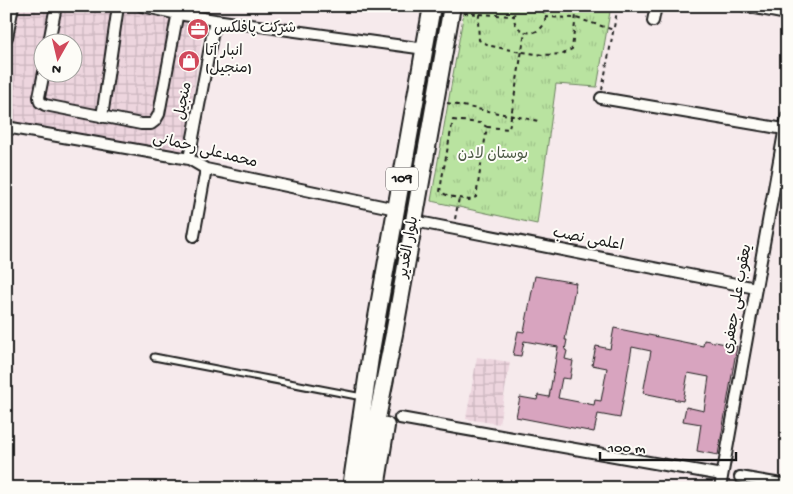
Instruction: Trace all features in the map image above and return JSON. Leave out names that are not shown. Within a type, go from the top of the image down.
[{"type":"main road","name":"بلوار الغدیر","points":[[351,488],[371,351],[432,6]]},
{"type":"main road","name":"بلوار الغدیر","points":[[363,488],[394,334],[451,9]]},
{"type":"main road","points":[[376,488],[389,404],[394,334]]},
{"type":"main road","points":[[339,488],[351,421],[371,351]]},
{"type":"street","points":[[6,37],[12,6]]},
{"type":"street","points":[[52,32],[56,6]]},
{"type":"street","points":[[102,117],[118,6]]},
{"type":"street","points":[[142,6],[178,10],[215,20],[425,49]]},
{"type":"street","points":[[653,21],[656,6]]},
{"type":"street","points":[[746,6],[787,14]]},
{"type":"street","points":[[42,82],[39,98],[40,102],[45,105],[102,117],[152,124],[158,114],[178,10]]},
{"type":"street","name":"منجیل","points":[[189,159],[215,20]]},
{"type":"street","points":[[601,98],[784,129]]},
{"type":"street","name":"یعقوب علی جعفری","points":[[720,488],[787,116]]},
{"type":"street","name":"محمدعلی رحمانی","points":[[6,127],[189,159],[206,169],[396,210]]},
{"type":"street","points":[[194,236],[206,169]]},
{"type":"street","name":"اعلمی نصب","points":[[414,221],[756,288]]},
{"type":"street","points":[[400,418],[722,474]]},
{"type":"street","points":[[740,477],[787,485]]},
{"type":"lane","points":[[154,358],[358,396]]},
{"type":"path","points":[[482,6],[478,21],[479,40],[491,46],[544,55],[562,54],[572,49],[578,6]]},
{"type":"path","points":[[518,6],[514,12],[515,22],[517,27],[525,32],[535,32],[543,25],[545,17],[544,9],[541,6]]},
{"type":"path","points":[[601,98],[618,6]]},
{"type":"path","points":[[451,9],[514,16]]},
{"type":"path","points":[[545,17],[576,18],[614,30]]},
{"type":"path","points":[[487,127],[476,197],[469,200],[440,192],[453,120],[480,123],[487,127],[509,129],[525,32]]},
{"type":"path","points":[[435,101],[539,121]]},
{"type":"path","points":[[453,229],[459,198]]},
{"type":"shaded area","points":[[18,6],[207,6],[183,158],[6,127],[6,70]]},
{"type":"shaded area","points":[[477,357],[510,362],[499,424],[466,419]]},
{"type":"green space","name":"بوستان لادن","points":[[465,6],[611,6],[597,87],[556,84],[537,224],[431,201]]},
{"type":"building","points":[[535,276],[576,283],[565,340],[567,340],[565,350],[567,351],[565,359],[573,361],[570,379],[562,378],[558,398],[594,405],[595,400],[601,401],[607,368],[592,365],[596,346],[610,349],[614,328],[703,346],[704,340],[737,346],[718,455],[697,451],[701,424],[683,421],[686,407],[704,411],[709,377],[688,373],[683,401],[643,393],[651,351],[632,347],[620,418],[598,414],[594,432],[516,417],[520,397],[537,400],[538,395],[549,397],[558,347],[524,341],[521,356],[513,355],[518,331],[524,332]]},
{"type":"place","name":"شرکت پافلکس","points":[[198,29]]},
{"type":"place","name":"انبار آتا (منجیل)","points":[[189,61]]}]
